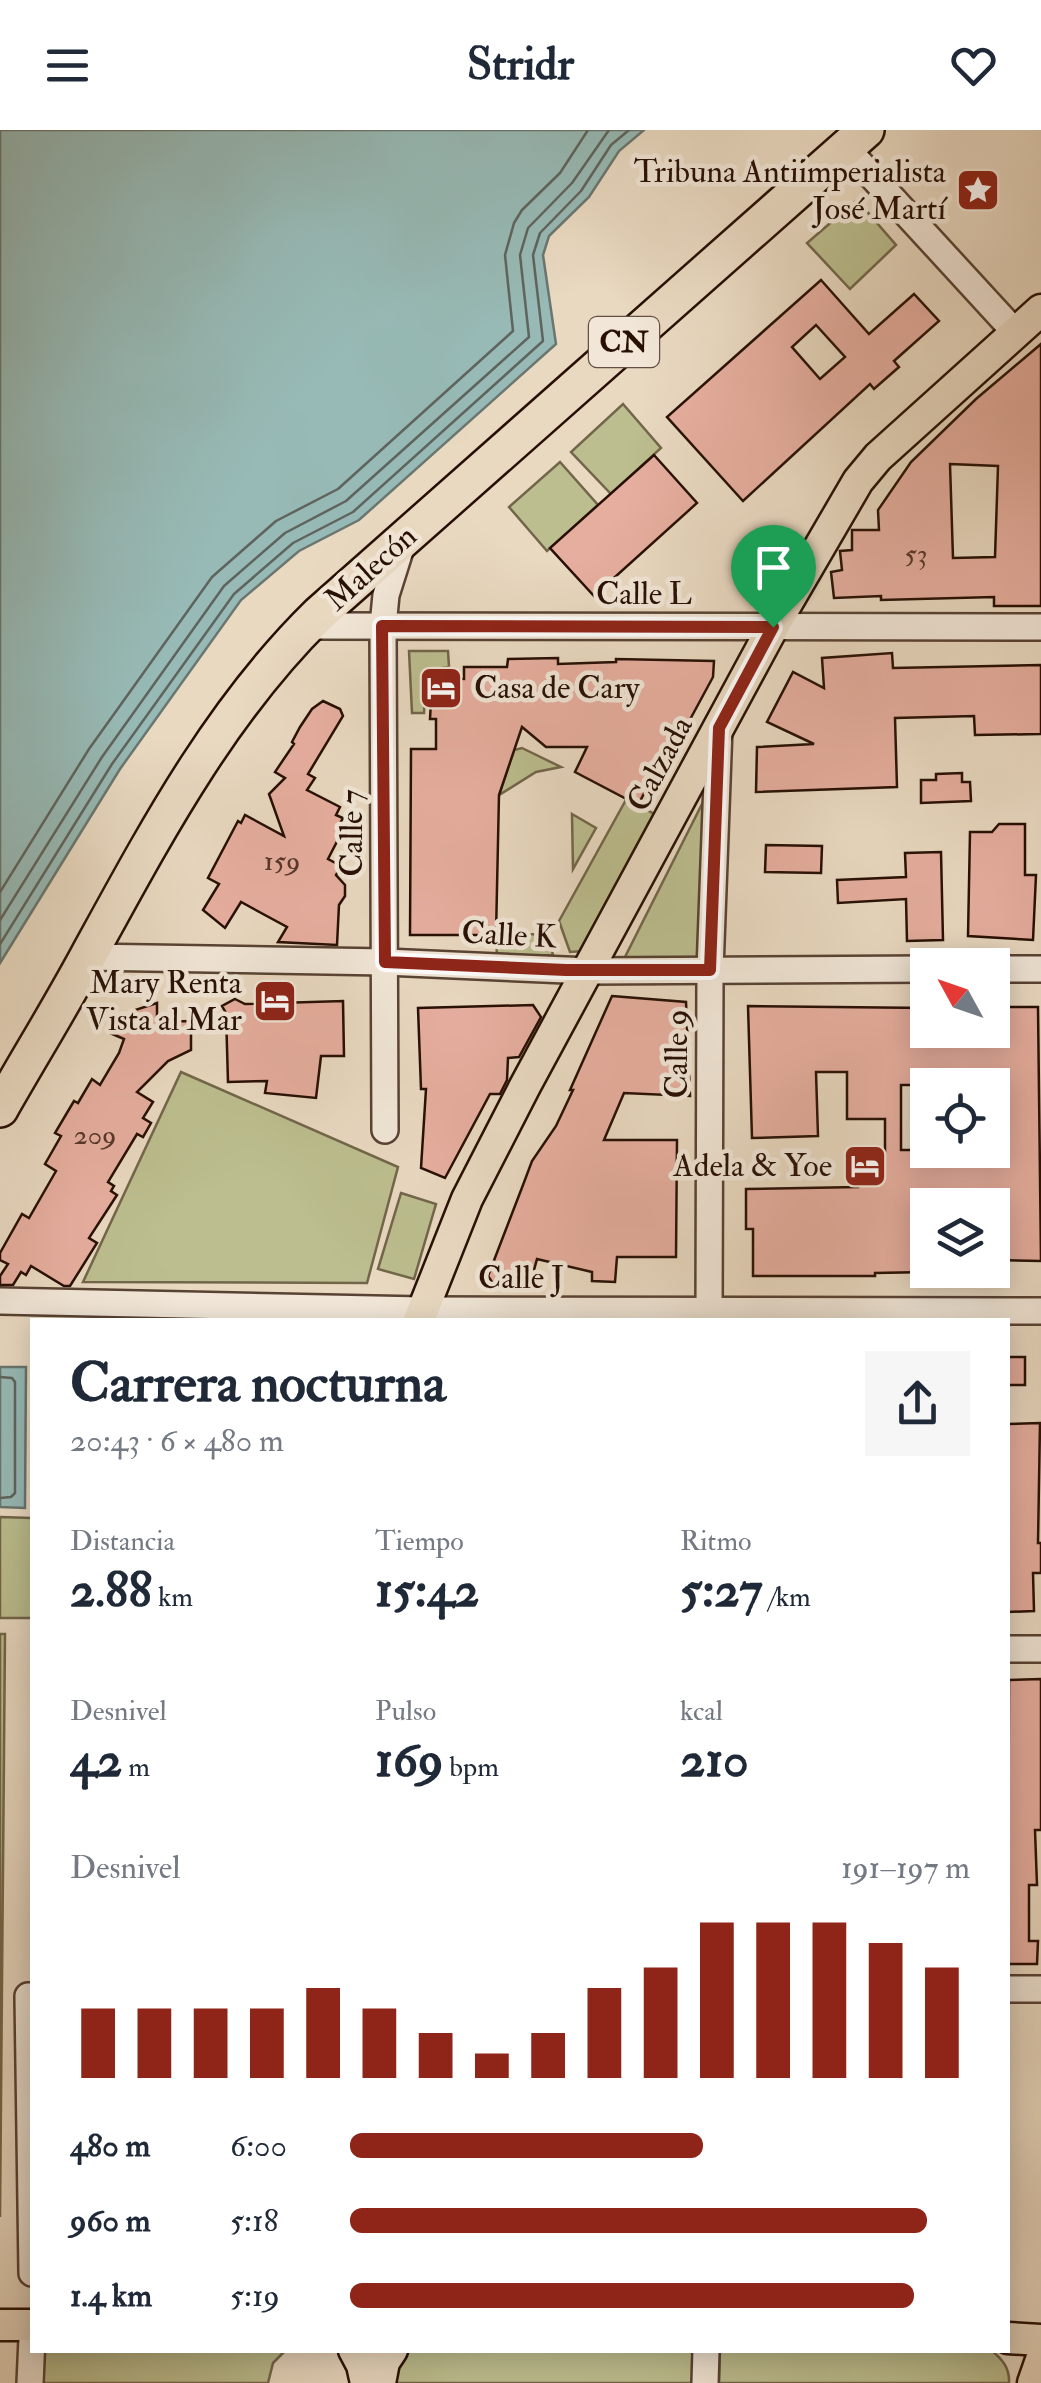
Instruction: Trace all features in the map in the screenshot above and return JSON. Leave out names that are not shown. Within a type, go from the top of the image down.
[{"type":"highway","name":"Malecón","points":[[0,1110],[168,812],[213,740],[272,662],[404,538],[856,139]]},
{"type":"main road","name":"Calzada","points":[[420,1315],[466,1199],[773,627],[858,482],[878,457],[1041,310]]},
{"type":"main road","points":[[0,2325],[30,2325]]},
{"type":"main road","points":[[1010,2338],[1041,2340]]},
{"type":"main road","points":[[356,2353],[366,2383]]},
{"type":"main road","points":[[366,2353],[366,2383]]},
{"type":"main road","points":[[380,2383],[390,2353]]},
{"type":"main road","points":[[1033,2383],[1041,2360]]},
{"type":"street","points":[[856,139],[1015,332]]},
{"type":"street","name":"Calle 7","points":[[385,1130],[382,626],[386,595],[404,538]]},
{"type":"street","name":"Calle L","points":[[306,626],[1041,627]]},
{"type":"street","name":"Calle 9","points":[[710,1316],[710,970],[719,728]]},
{"type":"street","name":"Calle K","points":[[87,958],[385,962],[589,970],[910,969]]},
{"type":"street","points":[[1010,969],[1041,969]]},
{"type":"street","name":"Calle J","points":[[0,1301],[420,1315],[1041,1311]]},
{"type":"street","points":[[1010,1649],[1041,1649]]},
{"type":"street","points":[[1010,1989],[1041,1990]]},
{"type":"street","points":[[30,2383],[31,2353]]},
{"type":"street","points":[[705,2383],[706,2353]]},
{"type":"green space","points":[[857,200],[896,245],[850,289],[807,243]]},
{"type":"green space","points":[[623,404],[661,448],[611,494],[571,452]]},
{"type":"green space","points":[[560,462],[598,505],[547,551],[509,507]]},
{"type":"green space","points":[[409,651],[448,651],[449,667],[435,669],[426,677],[424,713],[412,713]]},
{"type":"green space","points":[[522,748],[561,767],[536,772],[499,795],[514,750]]},
{"type":"green space","points":[[627,798],[654,814],[583,951],[570,952],[559,921]]},
{"type":"green space","points":[[705,798],[702,960],[623,961]]},
{"type":"green space","points":[[572,814],[596,828],[573,869]]},
{"type":"green space","points":[[548,934],[553,955],[497,956],[496,935]]},
{"type":"green space","points":[[181,1072],[398,1167],[367,1283],[83,1282]]},
{"type":"green space","points":[[401,1193],[436,1204],[414,1279],[378,1269]]},
{"type":"green space","points":[[0,1517],[30,1518],[30,1618],[0,1618]]},
{"type":"green space","points":[[0,1634],[5,1634],[0,2217]]},
{"type":"green space","points":[[41,2353],[283,2353],[273,2363],[268,2383],[41,2383]]},
{"type":"green space","points":[[406,2353],[698,2353],[698,2383],[392,2383],[400,2358]]},
{"type":"green space","points":[[720,2353],[994,2353],[1004,2364],[1009,2383],[719,2383]]},
{"type":"water","points":[[0,130],[644,130],[619,151],[589,197],[549,236],[543,255],[556,344],[359,520],[299,551],[241,600],[120,769],[0,963]]},
{"type":"water","points":[[0,1367],[26,1367],[25,1508],[0,1507]]},
{"type":"building","points":[[821,280],[869,334],[914,294],[939,321],[894,361],[899,367],[874,389],[870,384],[743,501],[667,417]],"holes":[[[816,325],[845,357],[820,379],[792,347]]]},
{"type":"building","points":[[1041,344],[1041,606],[994,606],[994,597],[834,598],[831,572],[842,570],[840,551],[852,550],[852,530],[879,530],[878,510],[911,462]],"holes":[[[950,464],[998,466],[995,557],[953,558]]]},
{"type":"building","points":[[654,455],[697,503],[594,596],[550,548]]},
{"type":"building","points":[[892,653],[893,668],[1041,665],[1041,734],[975,735],[974,716],[895,718],[897,787],[756,792],[757,747],[814,744],[767,722],[793,672],[824,688],[822,658]]},
{"type":"building","points":[[558,658],[558,664],[616,659],[714,661],[713,677],[680,738],[674,736],[638,805],[575,772],[587,747],[546,747],[522,727],[499,795],[496,935],[410,935],[411,749],[436,749],[436,719],[430,719],[432,683],[440,678],[464,679],[464,667],[507,667],[508,659]]},
{"type":"building","points":[[323,701],[340,709],[343,716],[308,774],[315,778],[307,790],[340,807],[336,815],[343,818],[339,825],[344,828],[328,859],[341,866],[336,875],[345,885],[345,896],[339,905],[337,945],[278,942],[287,927],[241,902],[225,928],[203,910],[219,884],[208,878],[245,815],[284,836],[269,794],[285,778],[275,772],[312,709]]},
{"type":"building","points":[[962,773],[962,782],[970,782],[971,801],[921,803],[921,780],[936,780],[936,774]]},
{"type":"building","points":[[999,824],[1025,824],[1025,875],[1036,875],[1033,940],[968,936],[970,832],[992,832]]},
{"type":"building","points":[[766,845],[822,846],[821,873],[765,872]]},
{"type":"building","points":[[941,852],[943,940],[907,941],[906,899],[838,903],[837,880],[906,877],[905,853]]},
{"type":"building","points":[[612,996],[686,1002],[690,1096],[624,1093],[604,1140],[677,1140],[676,1257],[617,1257],[615,1282],[592,1281],[592,1272],[537,1259],[531,1281],[494,1285],[488,1276],[532,1161],[556,1126]]},
{"type":"building","points":[[235,999],[245,1004],[343,1001],[344,1056],[321,1056],[316,1098],[265,1093],[267,1081],[228,1082],[226,1013],[222,1006]]},
{"type":"building","points":[[157,1003],[157,1022],[191,1021],[191,1050],[168,1061],[137,1092],[153,1102],[143,1118],[151,1123],[143,1137],[137,1134],[108,1182],[117,1195],[89,1238],[97,1243],[70,1286],[31,1266],[26,1275],[21,1272],[13,1285],[0,1285],[0,1276],[8,1264],[0,1260],[0,1253],[22,1214],[29,1218],[56,1171],[45,1164],[61,1136],[55,1133],[92,1079],[100,1085],[119,1053],[124,1039],[110,1033],[135,1010]]},
{"type":"building","points":[[533,1005],[541,1017],[519,1057],[508,1058],[507,1080],[500,1094],[490,1094],[445,1178],[421,1168],[426,1089],[421,1089],[418,1008]]},
{"type":"building","points":[[748,1006],[910,1008],[910,1048],[1010,1048],[1010,1007],[1038,1007],[1041,1261],[1010,1260],[1010,1188],[910,1188],[910,1272],[753,1276],[753,1229],[746,1229],[746,1189],[858,1187],[857,1152],[885,1151],[885,1119],[847,1119],[847,1072],[816,1072],[818,1136],[752,1138]]},
{"type":"building","points":[[1010,1357],[1025,1357],[1025,1385],[1010,1385]]},
{"type":"building","points":[[1040,1423],[1041,1573],[1033,1573],[1034,1611],[1010,1612],[1010,1424]]},
{"type":"building","points":[[1041,1679],[1041,1830],[1035,1830],[1037,1885],[1029,1885],[1029,1941],[1038,1941],[1037,1964],[1010,1964],[1010,1680]]},
{"type":"place","name":"Tribuna Antiimperialista José Martí","points":[[978,190]]},
{"type":"place","name":"Casa de Cary","points":[[441,688]]},
{"type":"place","name":"Mary Renta Vista al Mar","points":[[275,1001]]},
{"type":"place","name":"Adela & Yoe","points":[[865,1166]]},
{"type":"route","points":[[382,626],[773,627],[719,728],[710,970],[566,970],[385,962],[382,626]]}]
